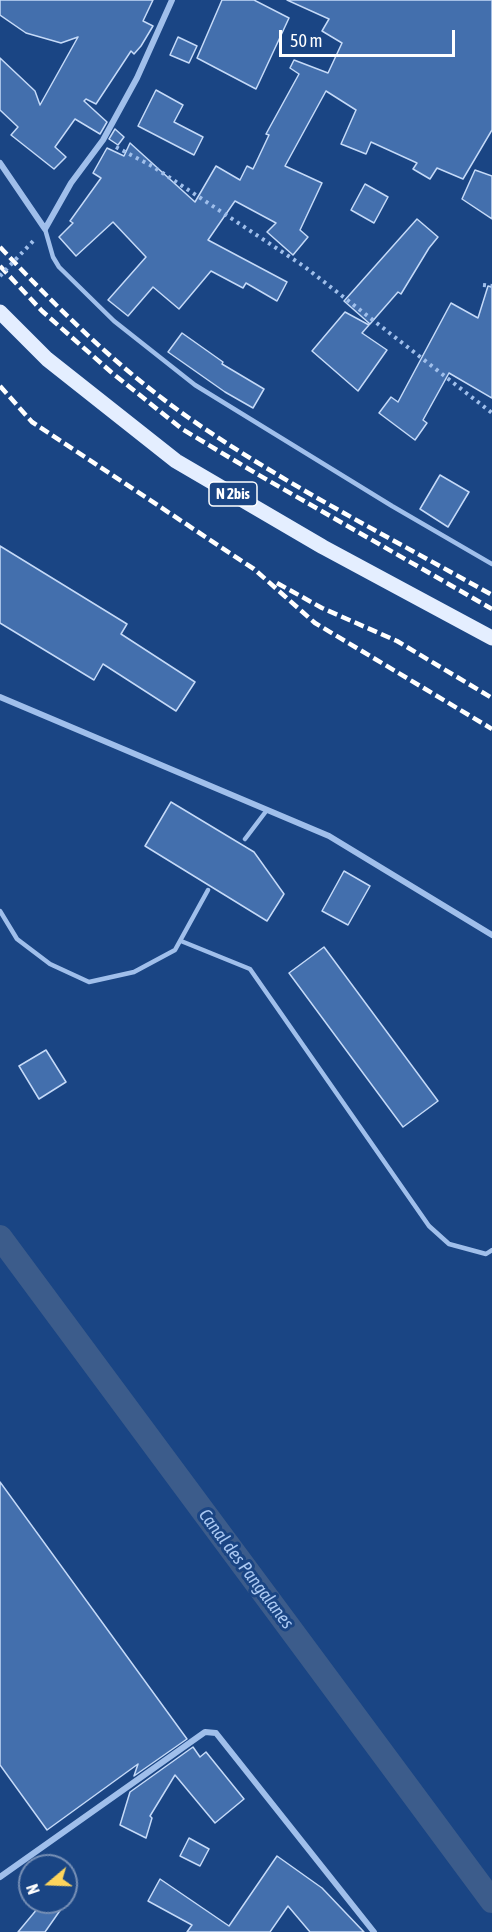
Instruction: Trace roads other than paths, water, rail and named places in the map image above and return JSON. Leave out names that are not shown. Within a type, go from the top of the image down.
[{"type":"main road","name":"N 2bis","points":[[0,312],[47,359],[176,461],[323,547],[492,638]]},
{"type":"street","points":[[0,163],[45,228],[72,183],[103,140],[137,78],[172,0]]},
{"type":"street","points":[[0,698],[328,836],[492,935]]},
{"type":"street","points":[[0,1877],[205,1732],[216,1733],[374,1932]]},
{"type":"lane","points":[[45,228],[53,257],[59,267],[114,321],[195,385],[392,506],[492,564]]},
{"type":"lane","points":[[245,839],[267,810]]},
{"type":"lane","points":[[0,911],[17,939],[50,964],[89,982],[134,972],[175,950],[208,890]]},
{"type":"lane","points":[[181,941],[250,969],[429,1226],[449,1244],[486,1254],[492,1250]]},
{"type":"waterway","name":"Canal des Pangalanes","points":[[0,1237],[492,1901]]},
{"type":"railway","points":[[0,247],[44,293],[114,359],[189,418],[300,488],[492,595]]},
{"type":"railway","points":[[0,266],[42,311],[111,372],[182,429],[492,609]]},
{"type":"railway","points":[[0,386],[32,422],[254,569],[315,623],[492,729]]},
{"type":"railway","points":[[277,583],[322,608],[397,641],[492,698]]}]
